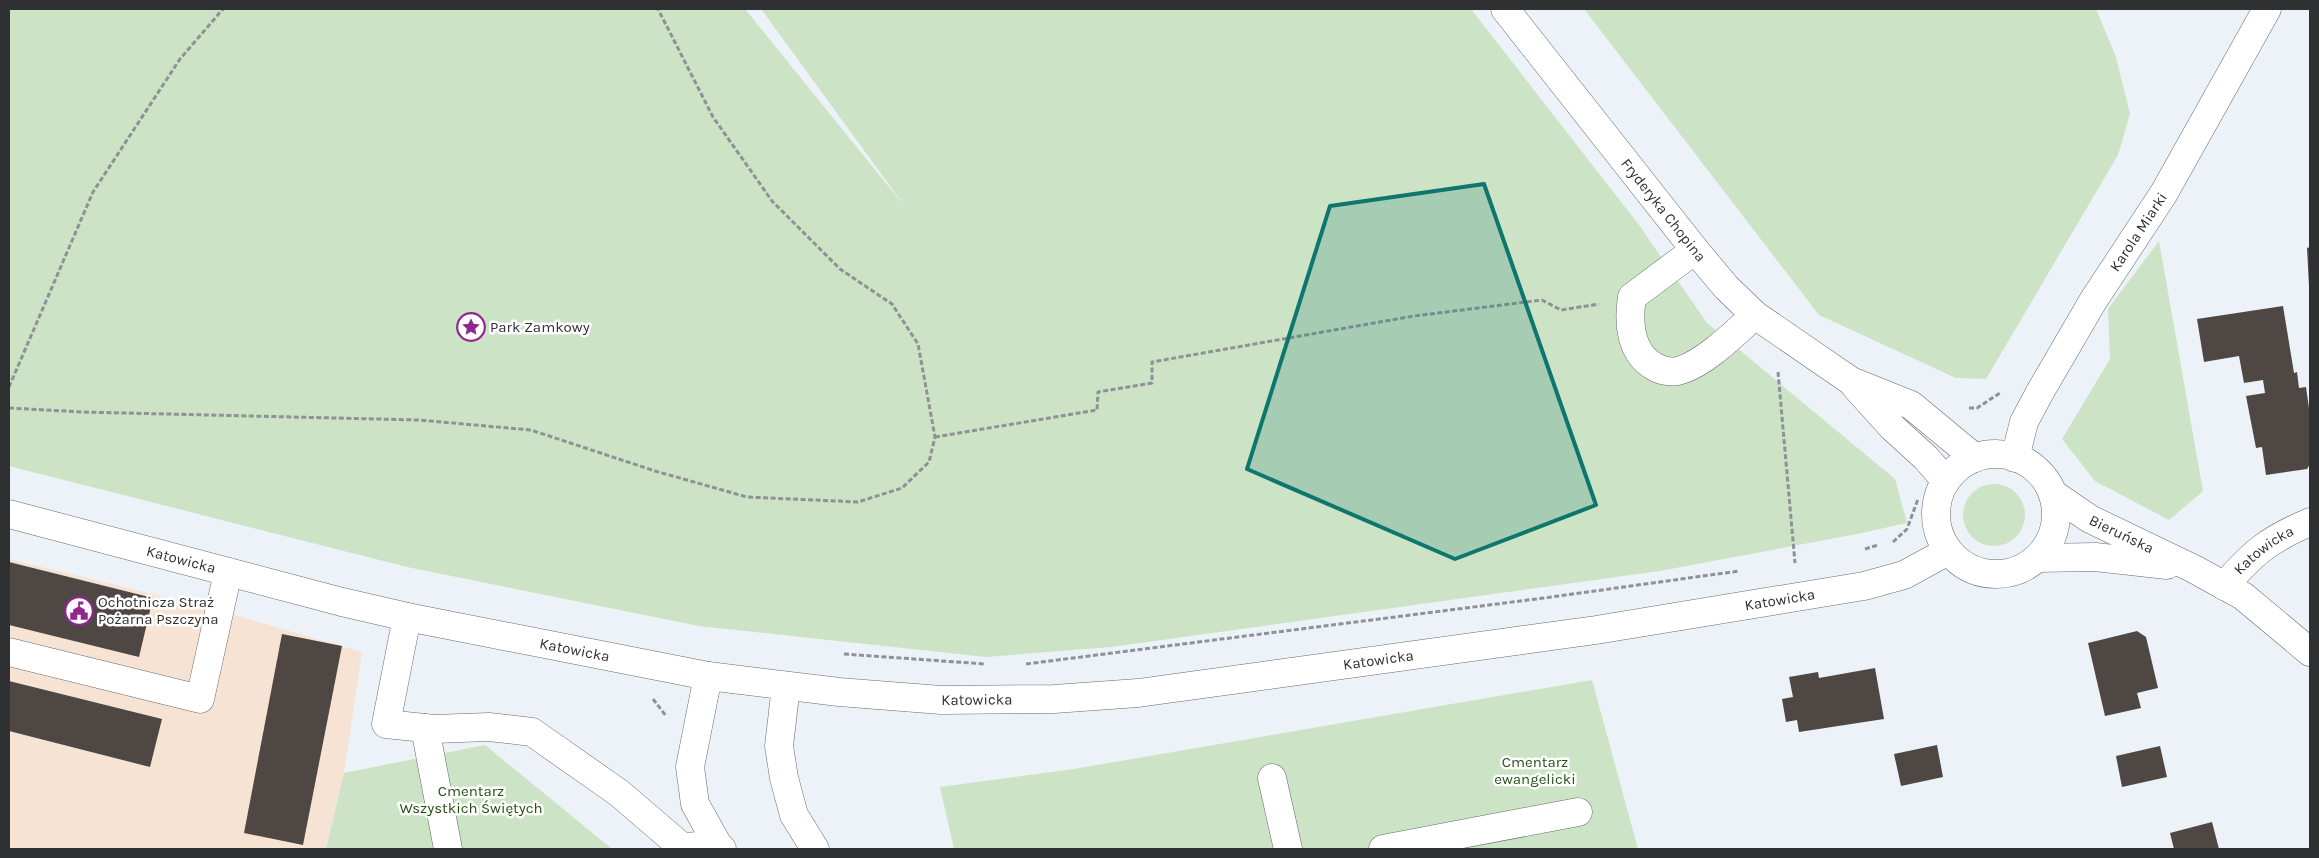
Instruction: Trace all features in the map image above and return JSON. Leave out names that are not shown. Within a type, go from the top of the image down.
[{"type":"street","name":"Fryderyka Chopina","points":[[1505,9],[1695,250],[1726,287],[1755,316],[1850,381],[1911,405],[1975,458]]},
{"type":"street","name":"Karola Miarki","points":[[2015,458],[2024,422],[2040,392],[2093,301],[2164,193],[2267,9]]},
{"type":"street","points":[[1695,250],[1632,297],[1629,317],[1634,342],[1644,361],[1660,370],[1680,371],[1695,364],[1755,316]]},
{"type":"street","name":"Fryderyka Chopina","points":[[1850,381],[1893,428],[1926,458],[1946,481]]},
{"type":"street","points":[[1998,454],[2015,458],[2031,466],[2044,478],[2052,494],[2056,517],[2050,540],[2037,558],[2020,569],[2001,574],[1981,573],[1963,564],[1948,551],[1939,535],[1935,516],[1938,498],[1946,481],[1958,467],[1975,458],[1998,454]]},
{"type":"street","name":"Bieruńska","points":[[2052,494],[2090,519],[2194,569],[2242,596],[2310,652]]},
{"type":"street","name":"Katowicka","points":[[9,514],[407,617],[708,676],[786,686],[942,700],[1054,699],[1138,693],[1596,630],[1864,586],[1904,575],[1948,551]]},
{"type":"street","name":"Katowicka","points":[[2224,586],[2251,555],[2279,535],[2310,522]]},
{"type":"street","name":"Bieruńska","points":[[2037,558],[2095,557],[2142,561],[2194,569]]},
{"type":"street","points":[[9,652],[200,699],[228,572]]},
{"type":"street","points":[[407,617],[386,724],[425,728],[490,727],[532,732],[619,793],[682,847],[720,847]]},
{"type":"street","points":[[708,676],[690,767],[695,804],[720,847]]},
{"type":"street","points":[[786,686],[779,746],[784,778],[794,815],[815,849]]},
{"type":"street","points":[[425,728],[448,849]]},
{"type":"street","points":[[1272,778],[1288,849]]},
{"type":"street","points":[[1383,849],[1578,812]]},
{"type":"path","points":[[9,387],[93,192],[180,58],[223,9]]},
{"type":"path","points":[[9,408],[83,412],[419,420],[531,430],[655,471],[747,497],[858,502],[902,488],[929,462],[935,437],[918,344],[892,304],[840,268],[772,201],[713,116],[658,9]]},
{"type":"path","points":[[935,437],[1097,410],[1098,392],[1152,382],[1152,362],[1414,316],[1542,300],[1561,310],[1632,297]]},
{"type":"path","points":[[1777,365],[1795,563]]},
{"type":"path","points":[[1966,409],[1977,408],[2003,391]]},
{"type":"path","points":[[1024,664],[1705,576]]},
{"type":"path","points":[[844,654],[995,665]]},
{"type":"path","points":[[652,700],[666,714],[666,722]]},
{"type":"highlighted area","points":[[1484,184],[1596,505],[1455,559],[1247,469],[1330,206]]},
{"type":"shaded area","points":[[9,559],[206,607],[362,652],[344,773],[326,849],[9,849]]},
{"type":"green space","points":[[9,9],[745,9],[906,208],[761,9],[1471,9],[1639,225],[1707,323],[1895,479],[1907,523],[1660,571],[1111,647],[986,657],[699,626],[407,567],[9,466]]},
{"type":"green space","points":[[1584,9],[2096,9],[2116,57],[2130,114],[2118,155],[1986,379],[1956,378],[1819,315]]},
{"type":"green space","points":[[2159,241],[2203,491],[2169,520],[2095,481],[2062,439],[2110,359],[2108,309]]},
{"type":"green space","points":[[1988,484],[2000,484],[2016,493],[2023,503],[2025,515],[2023,527],[2016,537],[2000,546],[1988,546],[1977,541],[1968,532],[1963,521],[1963,509],[1968,498],[1977,489]]},
{"type":"green space","name":"Cmentarz ewangelicki","points":[[1592,680],[1638,849],[954,849],[940,787],[1074,769]]},
{"type":"green space","name":"Cmentarz Wszystkich Świętych","points":[[485,745],[612,849],[326,849],[344,773]]},
{"type":"building","points":[[2310,247],[2310,286],[2309,286],[2307,248]]},
{"type":"building","points":[[2283,306],[2294,373],[2297,372],[2299,388],[2306,387],[2310,415],[2310,464],[2307,469],[2266,475],[2262,447],[2256,448],[2246,396],[2265,393],[2263,380],[2244,383],[2239,356],[2204,362],[2197,319]]},
{"type":"building","name":"Ochotnicza Straż Pożarna Pszczyna","points":[[9,562],[153,598],[139,657],[9,625]]},
{"type":"building","points":[[2137,631],[2146,637],[2158,688],[2137,693],[2141,708],[2105,716],[2088,643]]},
{"type":"building","points":[[282,634],[342,646],[303,845],[244,833]]},
{"type":"building","points":[[1875,668],[1884,719],[1799,732],[1797,720],[1786,722],[1782,699],[1793,697],[1789,677],[1818,672],[1819,678]]},
{"type":"building","points":[[9,681],[162,719],[150,767],[9,731]]},
{"type":"building","points":[[1937,745],[1943,777],[1901,786],[1894,754]]},
{"type":"building","points":[[2160,746],[2167,777],[2122,787],[2116,756]]},
{"type":"building","points":[[2212,822],[2219,849],[2174,849],[2170,833]]},
{"type":"place","name":"Park Zamkowy","points":[[471,327]]},
{"type":"place","name":"Ochotnicza Straż Pożarna Pszczyna","points":[[79,611]]}]
